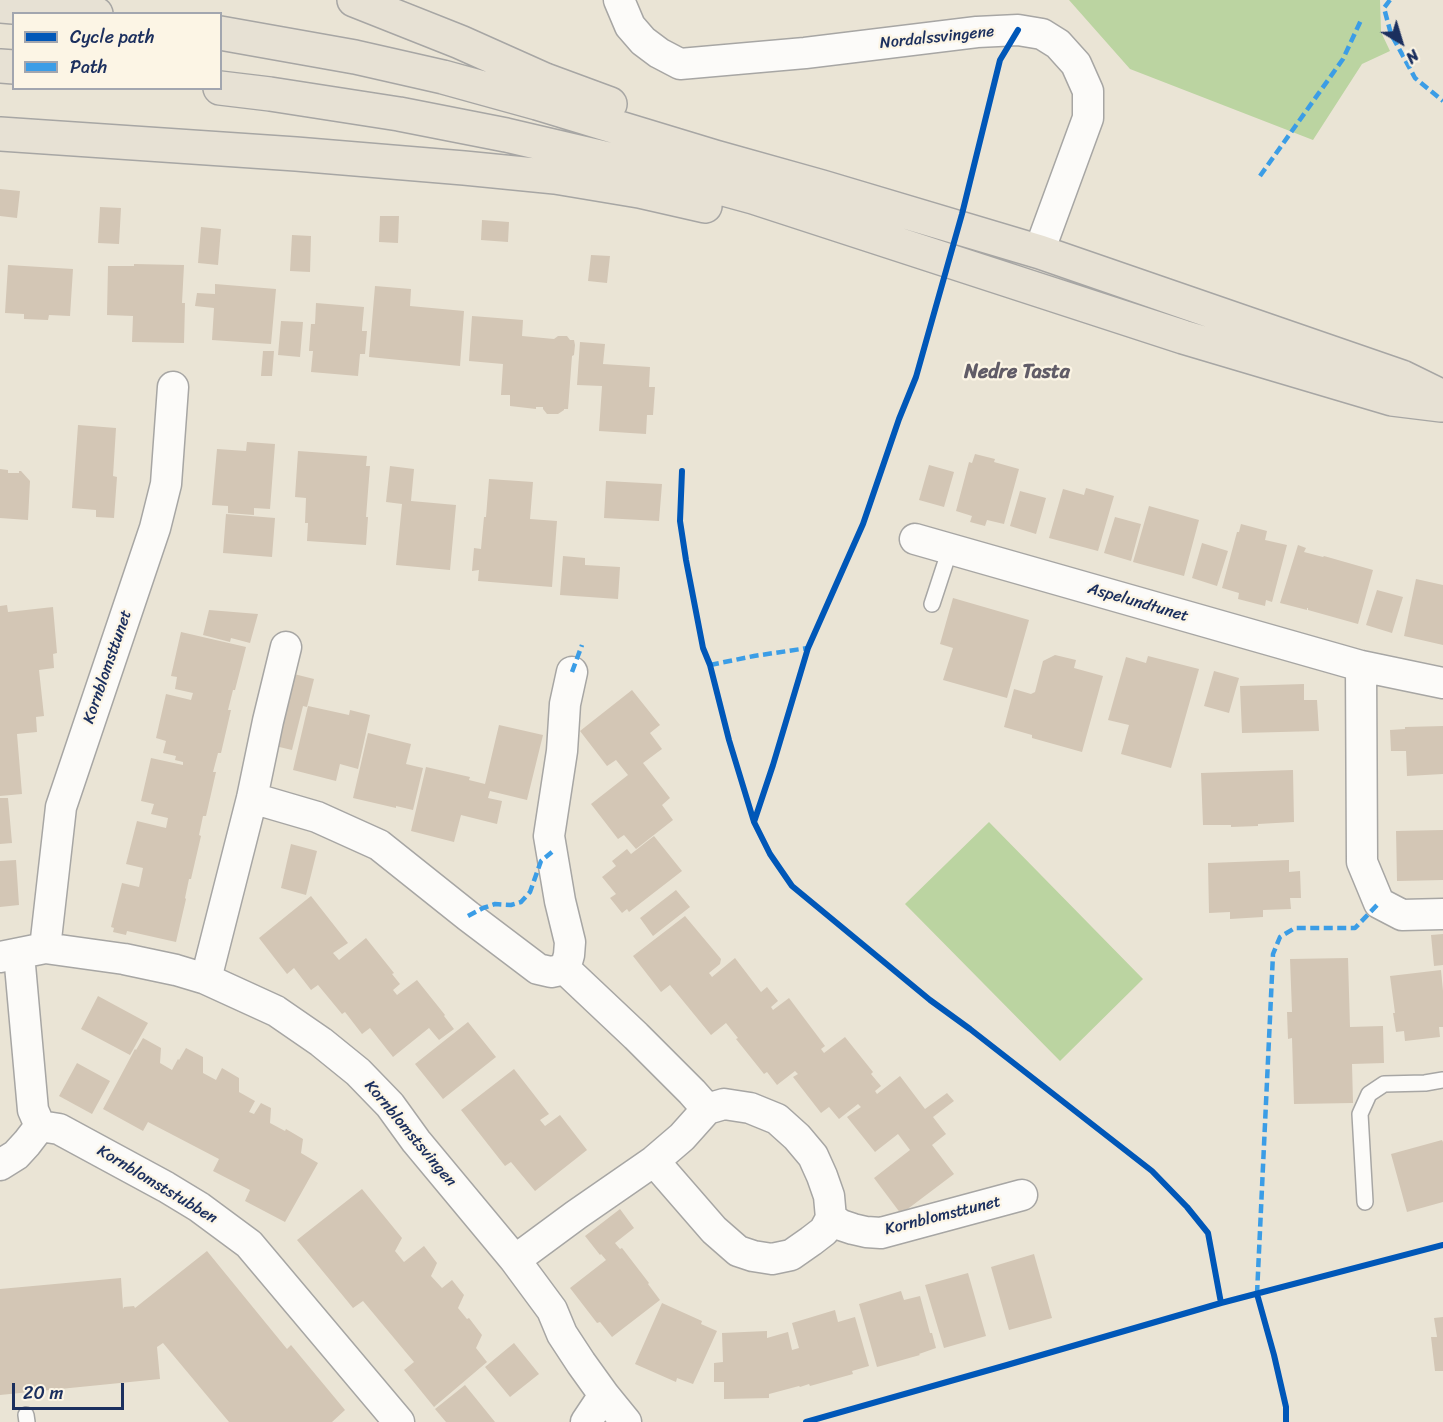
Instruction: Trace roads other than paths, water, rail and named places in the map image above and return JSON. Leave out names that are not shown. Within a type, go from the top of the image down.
[{"type":"highway","points":[[354,0],[460,42],[545,80],[679,128],[715,157]]},
{"type":"highway","points":[[0,6],[72,12]]},
{"type":"highway","points":[[222,33],[355,57],[443,77],[822,187],[1040,252],[1402,377],[1443,397]]},
{"type":"highway","points":[[222,88],[399,114],[506,135],[647,168],[753,197],[1194,340],[1392,399],[1443,406]]},
{"type":"highway","points":[[0,134],[464,168],[555,177],[639,191],[746,216],[794,211]]},
{"type":"street","name":"Nordalssvingene","points":[[619,0],[630,26],[643,41],[680,64],[806,53],[977,32],[1018,30],[1042,34],[1058,44],[1076,64],[1088,91],[1088,118],[1040,252]]},
{"type":"street","name":"Kornblomsttunet","points":[[21,953],[61,807],[155,528],[165,484],[173,387]]},
{"type":"street","name":"Aspelundtunet","points":[[915,539],[1361,666],[1443,683]]},
{"type":"street","points":[[206,979],[252,798],[286,647]]},
{"type":"street","points":[[1361,666],[1362,862],[1379,903],[1402,915],[1443,914]]},
{"type":"street","points":[[565,969],[570,942],[560,901],[549,836],[562,751],[565,704],[572,672]]},
{"type":"street","points":[[252,798],[317,817],[379,845],[538,969],[551,972],[565,969]]},
{"type":"street","name":"Kornblomstsvingen","points":[[21,953],[124,959],[176,970],[206,979],[276,1011],[321,1042],[358,1072],[390,1105],[416,1141],[515,1260],[552,1310],[562,1334],[604,1395],[626,1422]]},
{"type":"street","points":[[0,1165],[16,1155],[40,1126],[33,1110],[21,953]]},
{"type":"street","points":[[565,969],[636,1036],[706,1108]]},
{"type":"street","points":[[515,1260],[654,1161],[681,1137],[706,1108],[724,1104],[750,1108],[777,1119],[798,1137],[813,1156],[822,1176],[829,1196],[831,1218],[824,1231],[791,1255],[772,1258],[753,1256],[738,1251],[714,1230],[654,1161]]},
{"type":"street","name":"Kornblomststubben","points":[[40,1126],[58,1129],[166,1187],[199,1207],[249,1244],[399,1422]]},
{"type":"street","name":"Kornblomsttunet","points":[[831,1218],[841,1224],[866,1232],[881,1233],[1022,1196]]},
{"type":"street","points":[[586,1422],[604,1395]]},
{"type":"lane","points":[[932,604],[950,549]]},
{"type":"lane","points":[[1365,1202],[1360,1114],[1369,1094],[1384,1084],[1443,1080]]},
{"type":"district","name":"Nedre Tasta","points":[[1017,373]]}]
